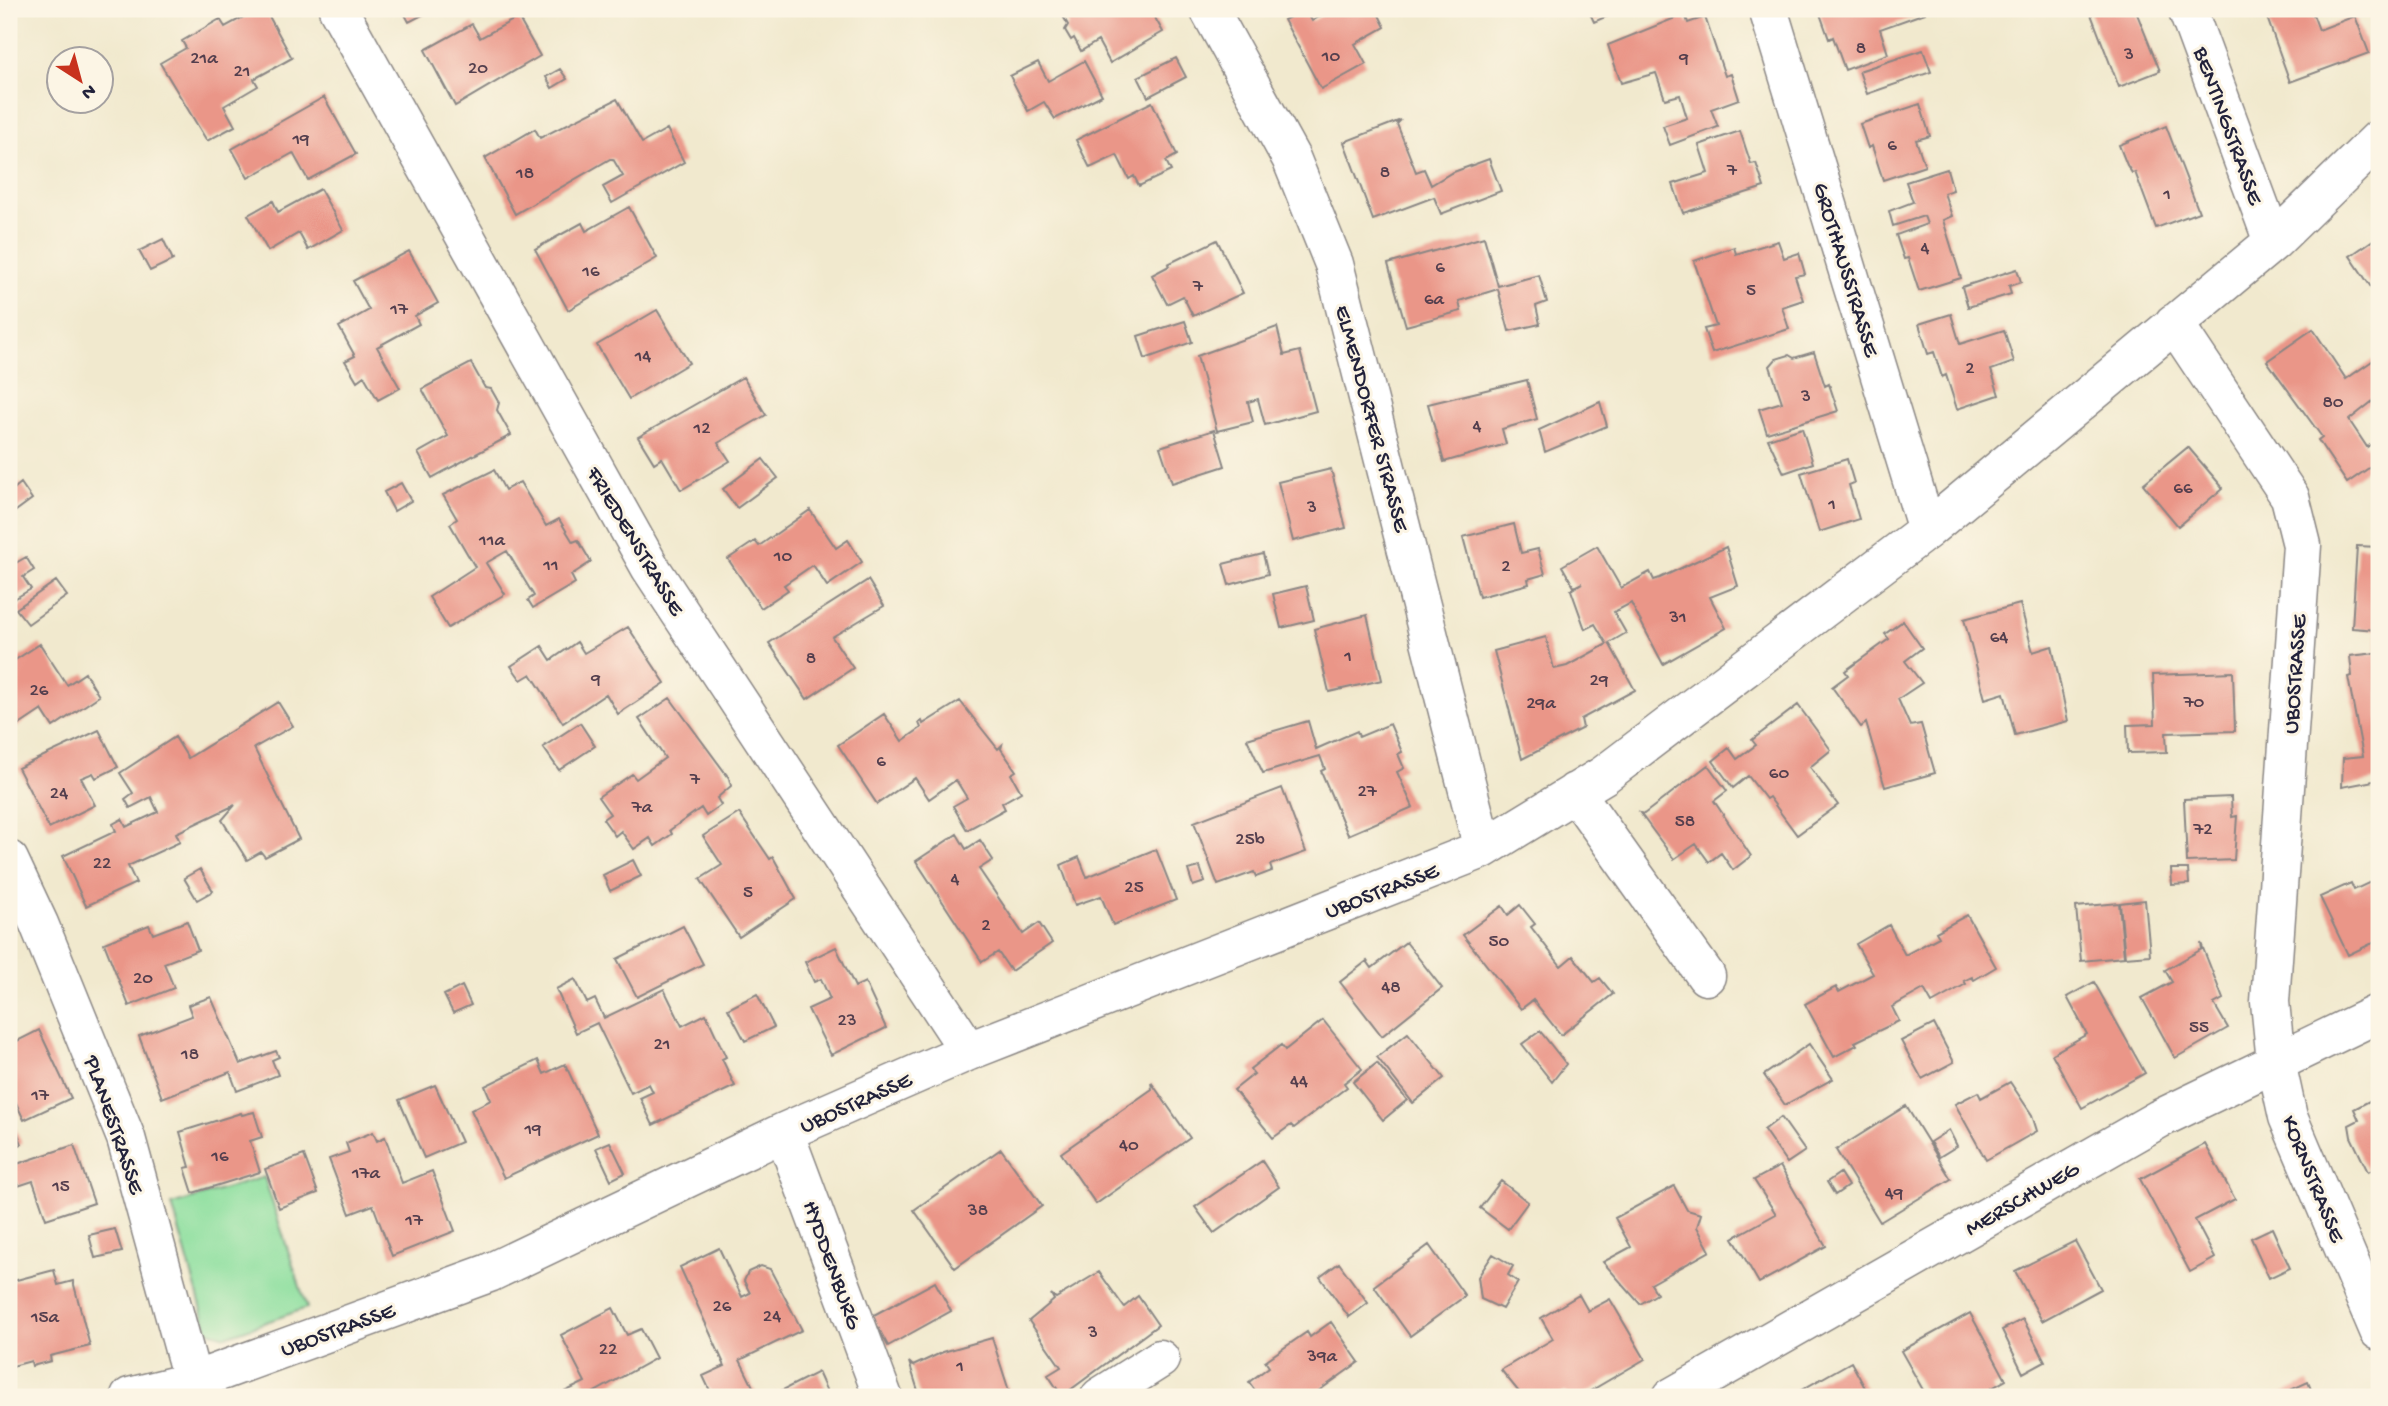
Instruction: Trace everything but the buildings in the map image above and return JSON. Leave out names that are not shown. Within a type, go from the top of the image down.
[{"type":"street","name":"FRIEDENSTRASSE","points":[[338,9],[650,567],[969,1051]]},
{"type":"street","name":"ELMENDORFER STRASSE","points":[[1209,9],[1291,158],[1334,264],[1483,849]]},
{"type":"street","name":"GROTHAUSSTRASSE","points":[[1768,9],[1927,530]]},
{"type":"street","name":"BENTINGSTRASSE","points":[[2187,9],[2273,242]]},
{"type":"street","name":"UBOSTRASSE","points":[[130,1397],[196,1389],[489,1273],[784,1132],[969,1051],[1483,849],[1604,775],[1927,530],[2273,242],[2379,139]]},
{"type":"street","name":"UBOSTRASSE","points":[[2174,323],[2290,497],[2302,545],[2270,1002],[2276,1062]]},
{"type":"street","points":[[1576,792],[1706,976]]},
{"type":"street","name":"PLANESTRASSE","points":[[9,860],[39,924],[126,1138],[196,1389]]},
{"type":"street","name":"MERSCHWEG","points":[[1672,1397],[2159,1119],[2379,1013]]},
{"type":"street","name":"KORNSTRASSE","points":[[2276,1062],[2288,1117],[2379,1331]]},
{"type":"street","name":"HYDDENBURG","points":[[784,1132],[884,1397]]},
{"type":"street","points":[[1100,1397],[1160,1359]]},
{"type":"green space","points":[[264,1177],[307,1308],[226,1336],[208,1331],[172,1205]]}]
